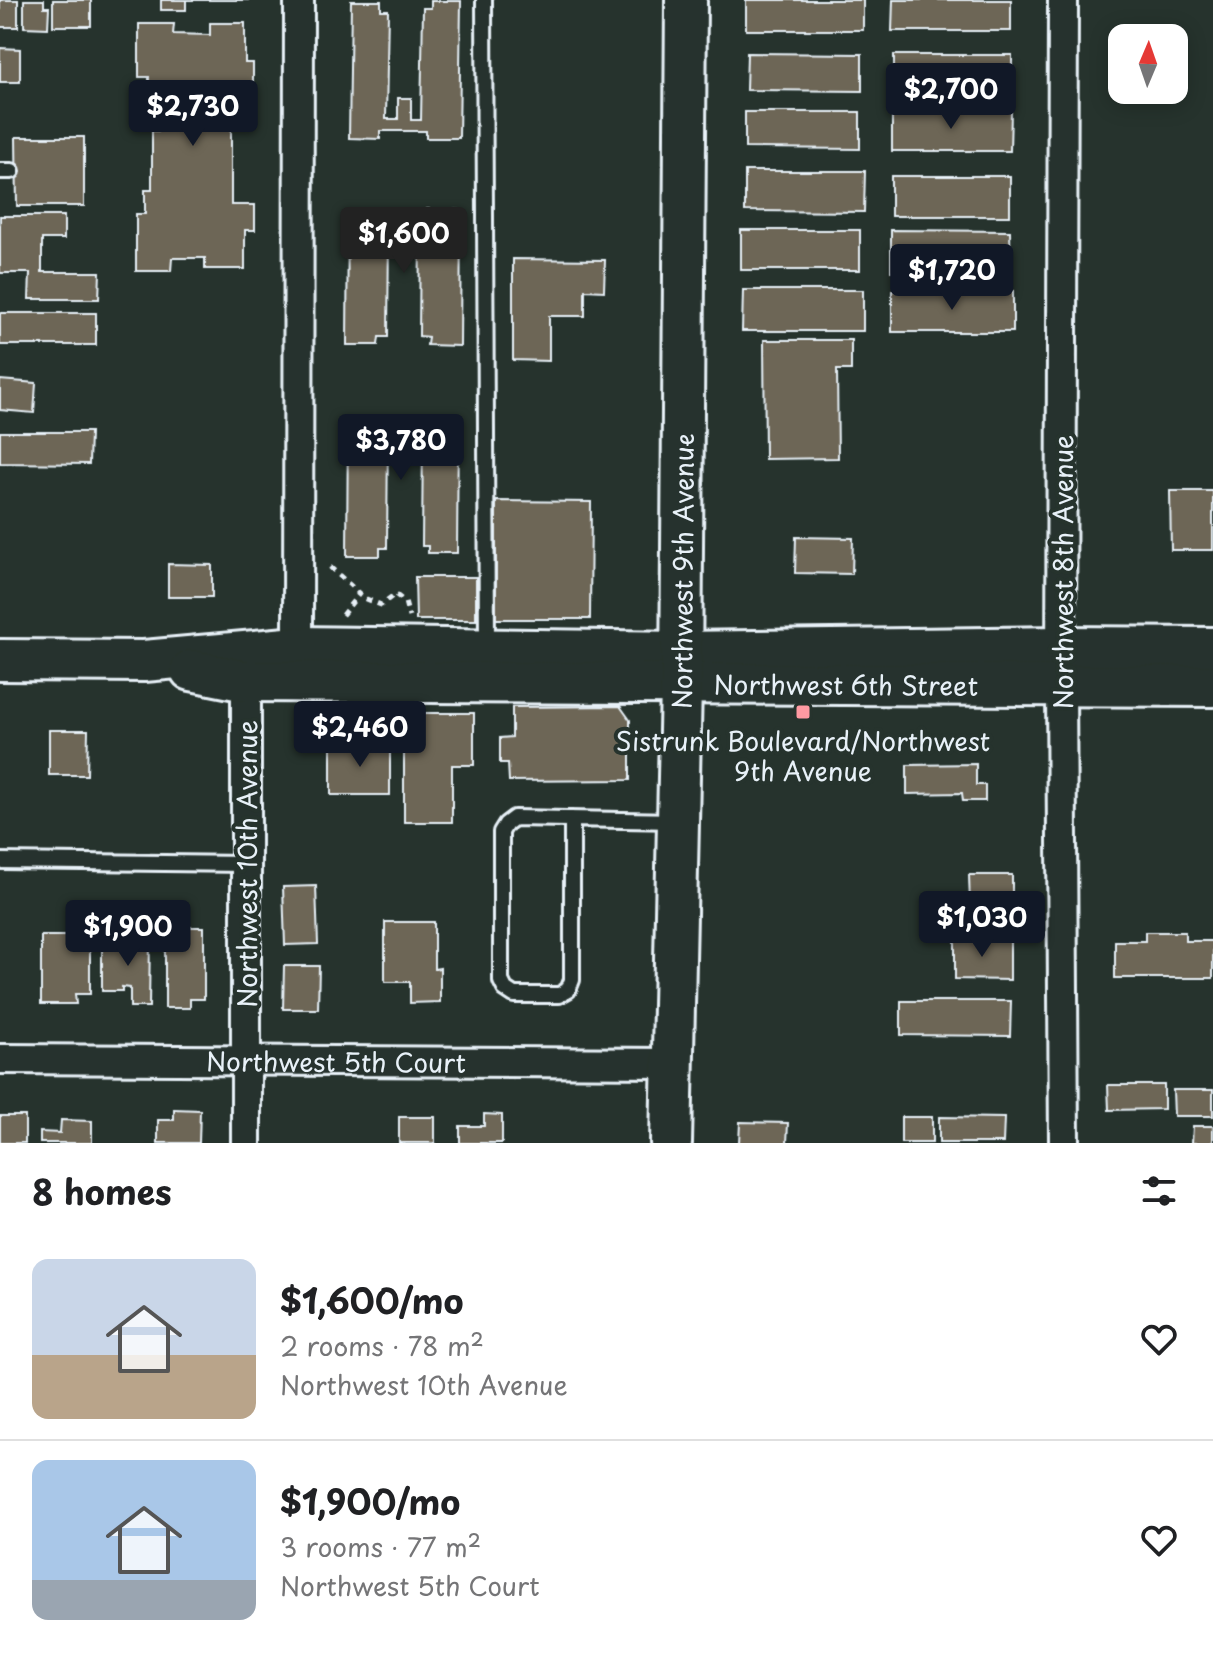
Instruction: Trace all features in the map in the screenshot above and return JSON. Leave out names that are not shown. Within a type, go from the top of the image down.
[{"type":"street","points":[[298,647],[299,0]]},
{"type":"street","name":"Northwest 9th Avenue","points":[[671,1143],[681,668],[686,0]]},
{"type":"street","name":"Northwest 8th Avenue","points":[[1063,0],[1061,666],[1064,1143]]},
{"type":"street","name":"Northwest 6th Street","points":[[0,660],[144,661],[298,647],[487,650],[681,668]]},
{"type":"street","name":"Northwest 6th Street","points":[[144,661],[246,681],[681,668],[1061,666],[1213,648]]},
{"type":"street","name":"Northwest 6th Street","points":[[1061,666],[1213,686]]},
{"type":"street","name":"Northwest 10th Avenue","points":[[246,681],[246,1143]]},
{"type":"street","name":"Northwest 5th Court","points":[[0,1059],[671,1063]]},
{"type":"lane","points":[[484,0],[487,650]]},
{"type":"lane","points":[[572,819],[572,980],[568,990],[559,995],[514,995],[505,989],[501,981],[501,832],[506,824],[514,818],[572,819],[678,821]]},
{"type":"lane","points":[[0,861],[246,864]]},
{"type":"path","points":[[330,567],[364,598],[381,605],[395,594],[405,602],[413,630]]},
{"type":"path","points":[[339,618],[359,594]]},
{"type":"building","points":[[0,0],[18,0],[18,27],[0,27]]},
{"type":"building","points":[[24,0],[44,0],[44,7],[49,7],[48,28],[24,27]]},
{"type":"building","points":[[53,0],[91,0],[91,26],[53,26]]},
{"type":"building","points":[[161,0],[186,0],[186,10],[161,10]]},
{"type":"building","points":[[746,0],[863,0],[863,30],[746,30]]},
{"type":"building","points":[[893,0],[1011,0],[1011,31],[892,31]]},
{"type":"building","points":[[351,1],[381,1],[381,10],[388,10],[386,119],[398,119],[398,98],[411,98],[411,120],[421,120],[423,8],[431,8],[431,1],[461,1],[459,138],[426,138],[426,131],[380,131],[380,139],[349,138]]},
{"type":"building","points":[[210,23],[245,23],[245,63],[253,63],[253,86],[231,86],[231,205],[255,205],[255,230],[245,230],[245,269],[205,269],[205,258],[172,258],[171,271],[136,271],[136,214],[145,214],[145,190],[152,190],[152,131],[174,131],[174,117],[149,117],[149,77],[139,77],[139,24],[174,24],[173,34],[210,35]]},
{"type":"building","points":[[0,48],[20,49],[20,82],[0,82]]},
{"type":"building","points":[[747,53],[862,54],[862,91],[746,90]]},
{"type":"building","points":[[894,55],[1012,55],[1012,94],[894,94]]},
{"type":"building","points":[[892,111],[1011,111],[1010,151],[892,151]]},
{"type":"building","points":[[745,112],[860,112],[860,149],[745,148]]},
{"type":"building","points":[[16,137],[84,137],[84,206],[17,206]]},
{"type":"building","points":[[745,171],[865,171],[864,212],[745,211]]},
{"type":"building","points":[[891,176],[1010,176],[1010,216],[891,216]]},
{"type":"building","points":[[427,209],[461,210],[460,346],[427,345],[428,337],[419,336],[420,228],[413,228],[414,250],[395,250],[396,228],[389,228],[388,337],[379,337],[378,345],[347,345],[348,211],[380,211],[380,219],[427,219]]},
{"type":"building","points":[[0,216],[64,216],[64,239],[42,239],[42,272],[100,272],[99,299],[29,299],[30,273],[0,273]]},
{"type":"building","points":[[741,230],[860,230],[860,270],[741,270]]},
{"type":"building","points":[[891,230],[1010,231],[1011,271],[891,271]]},
{"type":"building","points":[[513,259],[605,260],[604,291],[585,290],[585,316],[549,316],[549,361],[513,360]]},
{"type":"building","points":[[743,290],[863,290],[863,331],[742,331]]},
{"type":"building","points":[[892,291],[1013,291],[1013,332],[892,332]]},
{"type":"building","points":[[0,313],[96,313],[96,345],[0,345]]},
{"type":"building","points":[[764,340],[851,340],[851,370],[837,370],[838,458],[765,459]]},
{"type":"building","points":[[0,380],[36,383],[34,413],[0,410]]},
{"type":"building","points":[[348,418],[458,419],[457,553],[428,553],[428,546],[422,546],[423,431],[411,431],[411,452],[397,451],[397,430],[388,430],[387,548],[380,548],[380,556],[347,556]]},
{"type":"building","points":[[0,432],[90,432],[89,464],[0,463]]},
{"type":"building","points":[[1170,491],[1213,491],[1213,550],[1171,550]]},
{"type":"building","points":[[496,501],[591,502],[590,619],[496,619]]},
{"type":"building","points":[[796,537],[853,538],[852,574],[795,573]]},
{"type":"building","points":[[168,564],[212,565],[212,597],[168,597]]},
{"type":"building","points":[[415,577],[476,577],[476,620],[416,620]]},
{"type":"building","points":[[620,706],[630,720],[630,780],[509,781],[508,763],[500,763],[500,738],[512,737],[512,707]]},
{"type":"building","points":[[404,713],[474,713],[474,765],[452,765],[452,822],[404,822]]},
{"type":"building","points":[[49,730],[88,730],[87,775],[49,775]]},
{"type":"building","points":[[331,743],[390,743],[390,795],[331,795]]},
{"type":"building","points":[[976,764],[976,785],[985,785],[985,801],[963,801],[962,793],[907,794],[907,765]]},
{"type":"building","points":[[969,875],[1012,875],[1012,905],[970,905]]},
{"type":"building","points":[[316,886],[318,944],[285,945],[283,887]]},
{"type":"building","points":[[385,922],[434,922],[434,969],[440,968],[440,1002],[410,1003],[410,982],[385,982]]},
{"type":"building","points":[[67,926],[85,926],[85,933],[90,933],[90,994],[75,994],[76,1004],[41,1004],[41,936],[67,936]]},
{"type":"building","points":[[165,927],[204,927],[204,999],[190,999],[190,1008],[165,1008]]},
{"type":"building","points":[[1145,932],[1185,932],[1185,941],[1213,941],[1213,978],[1115,978],[1115,941],[1145,941]]},
{"type":"building","points":[[116,936],[150,936],[149,1007],[130,1007],[130,988],[102,991],[102,948],[116,948]]},
{"type":"building","points":[[955,938],[1010,939],[1010,980],[955,979]]},
{"type":"building","points":[[284,966],[319,966],[318,1009],[283,1009]]},
{"type":"building","points":[[901,1001],[1011,1001],[1010,1036],[901,1035]]},
{"type":"building","points":[[1108,1085],[1164,1085],[1164,1109],[1109,1110]]},
{"type":"building","points":[[1173,1090],[1213,1090],[1213,1116],[1174,1116]]},
{"type":"building","points":[[174,1109],[200,1110],[199,1143],[158,1143],[158,1120],[174,1120]]},
{"type":"building","points":[[484,1114],[502,1115],[502,1143],[460,1143],[460,1126],[484,1126]]},
{"type":"building","points":[[0,1116],[25,1116],[25,1143],[0,1143]]},
{"type":"building","points":[[399,1117],[435,1117],[435,1143],[399,1143]]},
{"type":"building","points":[[901,1117],[932,1117],[932,1143],[901,1143]]},
{"type":"building","points":[[939,1117],[1004,1118],[1003,1143],[939,1143]]},
{"type":"building","points":[[61,1120],[92,1121],[92,1143],[40,1143],[40,1132],[60,1133]]},
{"type":"building","points":[[740,1122],[788,1123],[787,1143],[739,1143]]},
{"type":"building","points":[[1193,1126],[1213,1126],[1213,1143],[1192,1143]]},
{"type":"place","name":"Sistrunk Boulevard/Northwest 9th Avenue","points":[[803,712]]}]
